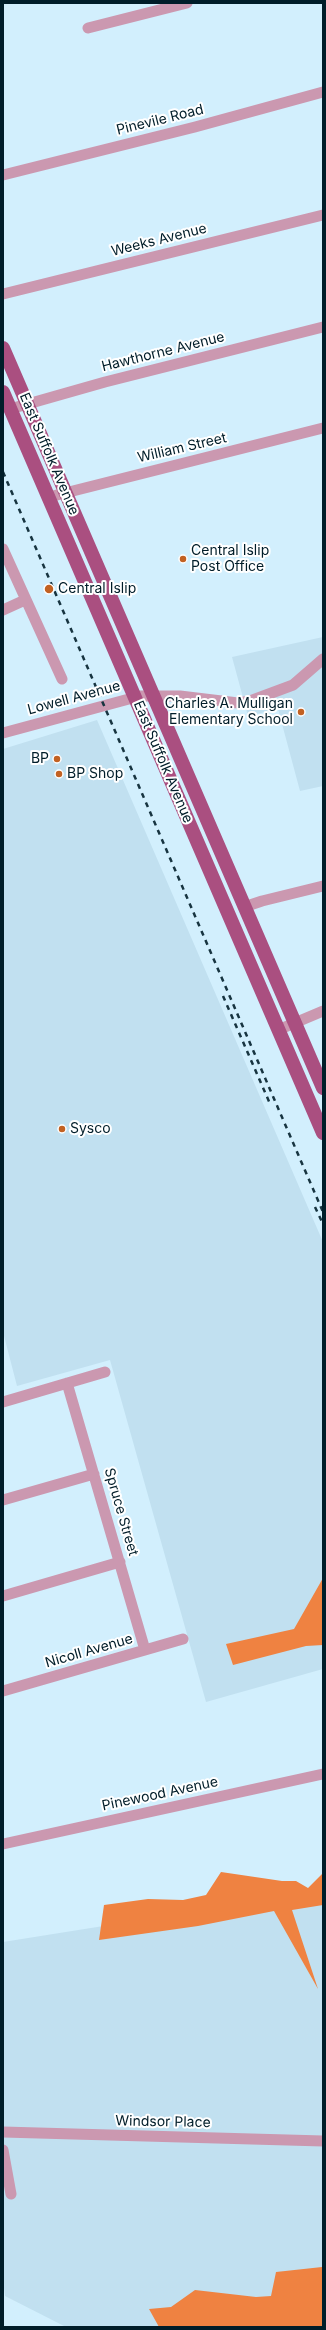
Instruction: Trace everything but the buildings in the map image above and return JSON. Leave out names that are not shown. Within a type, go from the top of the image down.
[{"type":"main road","name":"East Suffolk Avenue","points":[[3,348],[323,1088]]},
{"type":"main road","name":"East Suffolk Avenue","points":[[3,392],[323,1133]]},
{"type":"street","points":[[88,28],[187,3]]},
{"type":"street","name":"Pinevile Road","points":[[3,175],[195,127],[323,92]]},
{"type":"street","name":"Weeks Avenue","points":[[3,294],[323,215]]},
{"type":"street","name":"Hawthorne Avenue","points":[[10,409],[323,327]]},
{"type":"street","name":"William Street","points":[[49,497],[323,428]]},
{"type":"street","points":[[3,549],[62,679]]},
{"type":"street","points":[[3,610],[25,600]]},
{"type":"street","name":"Lowell Avenue","points":[[3,733],[135,697],[185,697],[238,704],[293,685],[323,659]]},
{"type":"street","points":[[244,907],[323,886]]},
{"type":"street","points":[[278,1030],[323,1011]]},
{"type":"street","points":[[3,1402],[106,1372]]},
{"type":"street","name":"Spruce Street","points":[[67,1383],[145,1650]]},
{"type":"street","points":[[3,1500],[94,1474]]},
{"type":"street","points":[[3,1596],[120,1562]]},
{"type":"street","name":"Nicoll Avenue","points":[[3,1691],[183,1639]]},
{"type":"street","name":"Pinewood Avenue","points":[[3,1844],[323,1774]]},
{"type":"street","name":"Windsor Place","points":[[3,2132],[323,2140]]},
{"type":"street","points":[[3,2150],[11,2194]]},
{"type":"shaded area","name":"Charles A. Mulligan Elementary School","points":[[323,637],[323,786],[300,791],[278,709],[248,716],[232,657]]},
{"type":"shaded area","points":[[97,720],[323,1242],[323,1669],[206,1702],[110,1360],[17,1386],[3,1332],[3,749]]},
{"type":"shaded area","points":[[323,1578],[323,1645],[306,1646],[233,1665],[226,1644],[294,1629]]},
{"type":"shaded area","points":[[221,1872],[282,1881],[296,1881],[308,1888],[323,1873],[323,1905],[292,1910],[318,1989],[274,1911],[198,1926],[99,1940],[104,1905],[148,1899],[183,1900],[206,1895]]},
{"type":"shaded area","points":[[323,1891],[323,2324],[303,2327],[66,2327],[5,2296],[3,2279],[3,1942]]},
{"type":"shaded area","points":[[322,2267],[323,2327],[159,2327],[149,2309],[171,2307],[195,2290],[256,2297],[271,2296],[276,2272]]},
{"type":"railway","points":[[3,472],[323,1212]]},
{"type":"railway","points":[[223,996],[271,1106]]},
{"type":"railway","points":[[315,1207],[323,1224]]},
{"type":"place","name":"Central Islip Post Office","points":[[183,559]]},
{"type":"place","name":"Central Islip","points":[[49,589]]},
{"type":"place","name":"Charles A. Mulligan Elementary School","points":[[301,712]]},
{"type":"place","name":"BP","points":[[57,759]]},
{"type":"place","name":"BP Shop","points":[[59,774]]},
{"type":"place","name":"Sysco","points":[[62,1129]]}]
